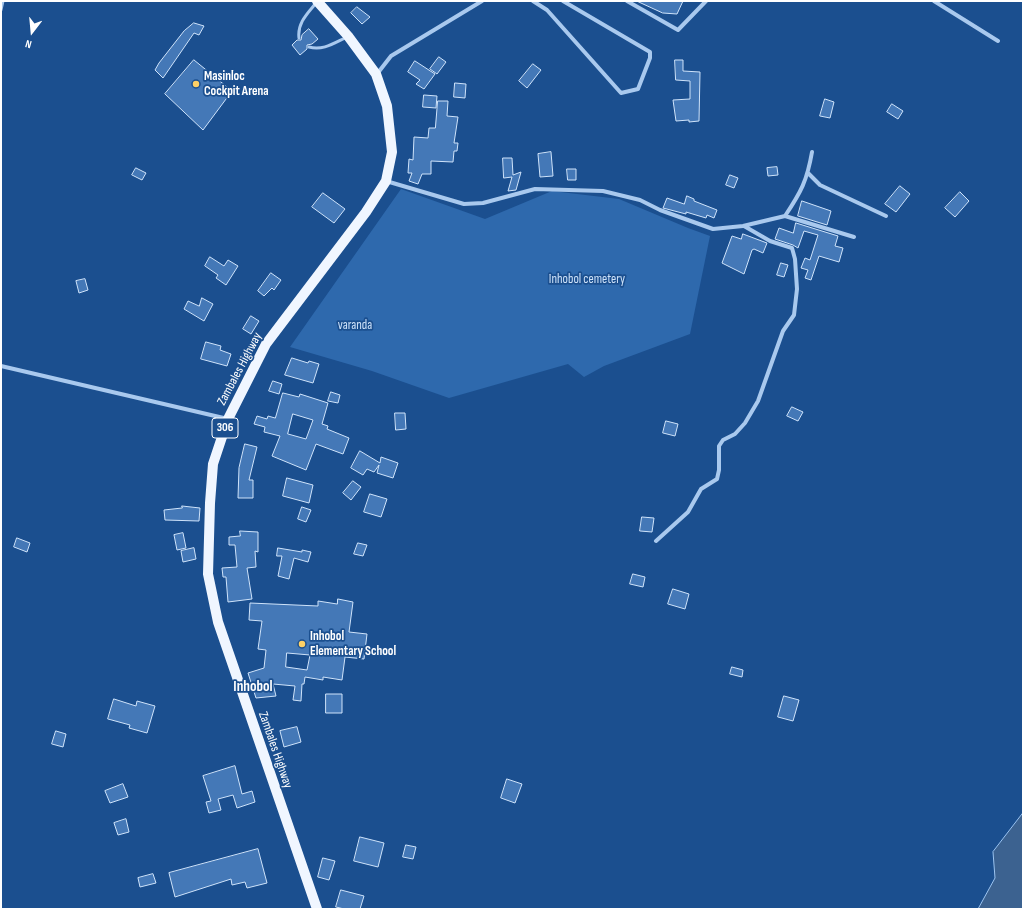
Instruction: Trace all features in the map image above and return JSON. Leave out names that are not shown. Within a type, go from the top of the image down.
[{"type":"main road","name":"Zambales Highway","points":[[317,1],[348,36],[376,74],[387,106],[392,152],[386,180],[366,212],[266,344],[228,419],[213,464],[210,503],[208,574],[218,622],[317,909]]},
{"type":"street","points":[[376,74],[391,56],[482,1]]},
{"type":"street","points":[[533,1],[548,10],[621,93],[638,89],[650,58],[650,52],[563,1]]},
{"type":"street","points":[[627,1],[678,30],[704,1]]},
{"type":"street","points":[[934,1],[998,41]]},
{"type":"street","points":[[785,216],[802,190],[808,173],[812,152]]},
{"type":"street","points":[[808,173],[820,185],[886,216]]},
{"type":"street","points":[[386,180],[464,204],[483,203],[535,189],[603,191],[640,200],[660,210],[713,229],[743,226],[785,216],[854,237]]},
{"type":"street","points":[[656,541],[688,512],[701,489],[717,479],[719,470],[719,446],[723,440],[735,434],[745,423],[758,401],[783,331],[794,315],[798,289],[795,259],[792,248],[770,241],[743,226]]},
{"type":"street","points":[[1,366],[228,419]]},
{"type":"lane","points":[[1,10],[2,1]]},
{"type":"lane","points":[[299,38],[298,30],[301,23],[317,1]]},
{"type":"lane","points":[[308,47],[316,50],[325,48],[348,36]]},
{"type":"green space","name":"Inhobol cemetery","points":[[401,189],[485,219],[552,191],[619,199],[710,236],[690,334],[604,366],[584,377],[568,364],[449,398],[372,371],[290,347]]},
{"type":"shaded area","points":[[1023,813],[1023,909],[978,909],[995,878],[993,852]]},
{"type":"building","points":[[637,1],[683,1],[677,14],[663,13]]},
{"type":"building","points":[[357,7],[370,17],[362,24],[351,13]]},
{"type":"building","points":[[194,23],[204,26],[199,35],[194,33],[163,78],[155,70],[184,31]]},
{"type":"building","points":[[309,29],[318,39],[312,44],[307,45],[307,49],[300,55],[292,45],[297,40],[301,40],[302,35]]},
{"type":"building","points":[[439,57],[446,62],[437,74],[430,69]]},
{"type":"building","points":[[194,60],[232,91],[203,130],[165,94]]},
{"type":"building","points":[[675,60],[683,60],[683,71],[700,72],[699,121],[676,121],[673,100],[690,99],[690,81],[676,80]]},
{"type":"building","points":[[415,61],[435,74],[424,89],[416,84],[420,80],[408,72]]},
{"type":"building","points":[[533,64],[541,70],[527,88],[519,81]]},
{"type":"building","points":[[455,83],[466,84],[465,98],[454,97]]},
{"type":"building","points":[[424,95],[437,96],[436,108],[423,107]]},
{"type":"building","points":[[825,99],[834,102],[830,118],[820,116]]},
{"type":"building","points":[[438,101],[448,101],[447,116],[458,117],[454,143],[458,143],[457,151],[454,151],[453,162],[431,161],[431,174],[422,174],[418,184],[409,181],[412,173],[408,173],[409,159],[413,160],[414,137],[428,138],[429,128],[435,128]]},
{"type":"building","points":[[892,104],[903,111],[898,119],[887,112]]},
{"type":"building","points":[[551,152],[553,176],[540,177],[538,154]]},
{"type":"building","points":[[503,158],[512,158],[513,175],[521,172],[516,190],[508,191],[512,177],[504,178]]},
{"type":"building","points":[[777,167],[778,175],[768,176],[767,168]]},
{"type":"building","points":[[136,168],[146,173],[142,180],[132,175]]},
{"type":"building","points":[[567,169],[576,169],[576,180],[568,180]]},
{"type":"building","points":[[730,175],[738,178],[734,188],[726,185]]},
{"type":"building","points":[[900,186],[910,194],[896,212],[885,204]]},
{"type":"building","points":[[960,192],[969,201],[955,217],[945,208]]},
{"type":"building","points":[[323,193],[345,209],[334,223],[312,207]]},
{"type":"building","points":[[687,196],[694,199],[694,201],[717,210],[714,218],[707,215],[706,218],[686,212],[686,214],[663,208],[667,198],[684,204]]},
{"type":"building","points":[[802,201],[831,211],[827,225],[798,216]]},
{"type":"building","points":[[796,223],[838,236],[835,246],[843,248],[839,262],[819,256],[811,280],[805,278],[808,270],[801,268],[805,258],[810,260],[818,235],[804,231],[798,248],[775,239],[779,228],[793,233]]},
{"type":"building","points":[[743,234],[767,243],[763,253],[754,249],[752,250],[744,274],[722,263],[732,236],[741,239]]},
{"type":"building","points":[[210,257],[224,266],[228,260],[238,266],[226,285],[216,278],[218,275],[205,266]]},
{"type":"building","points":[[781,263],[788,265],[784,277],[777,275]]},
{"type":"building","points":[[271,273],[281,280],[274,290],[272,288],[264,296],[258,291]]},
{"type":"building","points":[[85,279],[88,290],[79,293],[76,281]]},
{"type":"building","points":[[202,298],[213,304],[204,321],[184,309],[188,301],[199,306]]},
{"type":"building","points":[[251,316],[259,321],[251,334],[243,329]]},
{"type":"building","points":[[206,342],[221,346],[220,350],[231,354],[227,366],[201,359]]},
{"type":"building","points":[[292,358],[308,363],[309,361],[319,364],[313,383],[285,375]]},
{"type":"building","points":[[273,381],[282,384],[279,394],[269,391]]},
{"type":"building","points":[[331,392],[340,395],[338,403],[328,401]]},
{"type":"building","points":[[283,393],[299,397],[300,394],[328,403],[322,424],[328,426],[327,429],[349,438],[343,454],[316,444],[306,470],[272,456],[280,436],[264,432],[265,427],[254,424],[257,416],[267,419],[268,416],[275,418]],"holes":[[[293,414],[313,420],[306,439],[288,434]]]},
{"type":"building","points":[[792,407],[803,412],[798,421],[787,416]]},
{"type":"building","points":[[395,413],[405,413],[406,429],[396,430]]},
{"type":"building","points":[[666,421],[678,424],[675,436],[663,433]]},
{"type":"building","points":[[245,444],[257,447],[249,480],[253,480],[253,498],[238,498],[239,468]]},
{"type":"building","points":[[360,451],[380,463],[381,457],[398,463],[393,478],[377,473],[379,465],[374,472],[367,469],[363,475],[351,468]]},
{"type":"building","points":[[287,478],[313,485],[309,503],[283,496]]},
{"type":"building","points":[[353,481],[361,487],[351,500],[343,493]]},
{"type":"building","points":[[370,494],[387,499],[381,517],[364,512]]},
{"type":"building","points":[[182,506],[200,508],[199,521],[165,520],[164,510],[182,508]]},
{"type":"building","points":[[302,507],[311,510],[306,522],[298,519]]},
{"type":"building","points":[[642,517],[654,518],[652,532],[640,531]]},
{"type":"building","points":[[240,531],[258,532],[258,552],[255,551],[256,567],[247,568],[252,599],[228,602],[226,577],[223,577],[222,568],[237,567],[235,545],[229,545],[229,537],[240,536]]},
{"type":"building","points":[[183,533],[186,548],[177,550],[174,535]]},
{"type":"building","points":[[17,538],[30,543],[27,552],[14,547]]},
{"type":"building","points":[[358,543],[367,545],[363,556],[354,554]]},
{"type":"building","points":[[194,548],[196,559],[183,562],[181,551]]},
{"type":"building","points":[[278,548],[311,552],[308,562],[294,558],[289,579],[278,576],[282,556],[277,556]]},
{"type":"building","points":[[633,574],[645,577],[643,587],[630,584]]},
{"type":"building","points":[[673,589],[689,594],[685,609],[668,604]]},
{"type":"building","name":"Inhobol Elementary School","points":[[338,599],[353,602],[349,632],[367,634],[364,659],[345,657],[342,680],[323,677],[323,680],[305,677],[304,684],[302,684],[301,701],[293,700],[295,686],[273,684],[276,696],[256,698],[248,673],[264,668],[266,650],[258,649],[262,621],[249,620],[250,603],[318,606],[318,601],[337,604]],"holes":[[[287,653],[310,655],[307,670],[286,667]]]},
{"type":"building","points":[[732,667],[743,670],[742,677],[730,674]]},
{"type":"building","points":[[326,694],[342,694],[342,713],[326,713]]},
{"type":"building","points":[[784,696],[799,700],[793,721],[778,717]]},
{"type":"building","points":[[114,699],[136,706],[137,701],[155,706],[147,733],[129,728],[130,725],[108,719]]},
{"type":"building","points":[[297,727],[301,742],[284,747],[280,731]]},
{"type":"building","points":[[56,731],[66,734],[63,747],[52,744]]},
{"type":"building","points":[[235,766],[242,794],[252,791],[255,802],[237,808],[233,795],[218,799],[221,810],[209,813],[206,802],[211,801],[203,776]]},
{"type":"building","points":[[507,779],[522,784],[515,803],[501,798]]},
{"type":"building","points":[[123,784],[128,797],[110,803],[105,791]]},
{"type":"building","points":[[126,819],[129,832],[118,835],[114,823]]},
{"type":"building","points":[[360,837],[384,843],[378,867],[354,861]]},
{"type":"building","points":[[406,845],[416,847],[413,859],[403,857]]},
{"type":"building","points":[[258,849],[267,883],[247,888],[245,882],[232,885],[231,879],[175,897],[169,873]]},
{"type":"building","points":[[323,858],[335,861],[329,880],[318,877]]},
{"type":"building","points":[[153,874],[156,883],[140,887],[138,878]]},
{"type":"building","points":[[341,890],[364,896],[360,909],[344,909],[336,907]]},
{"type":"place","name":"Masinloc Cockpit Arena","points":[[196,84]]},
{"type":"place","name":"Inhobol Elementary School","points":[[302,644]]},
{"type":"district","name":"Inhobol","points":[[253,687]]},
{"type":"park label","name":"varanda","points":[[355,326]]}]
